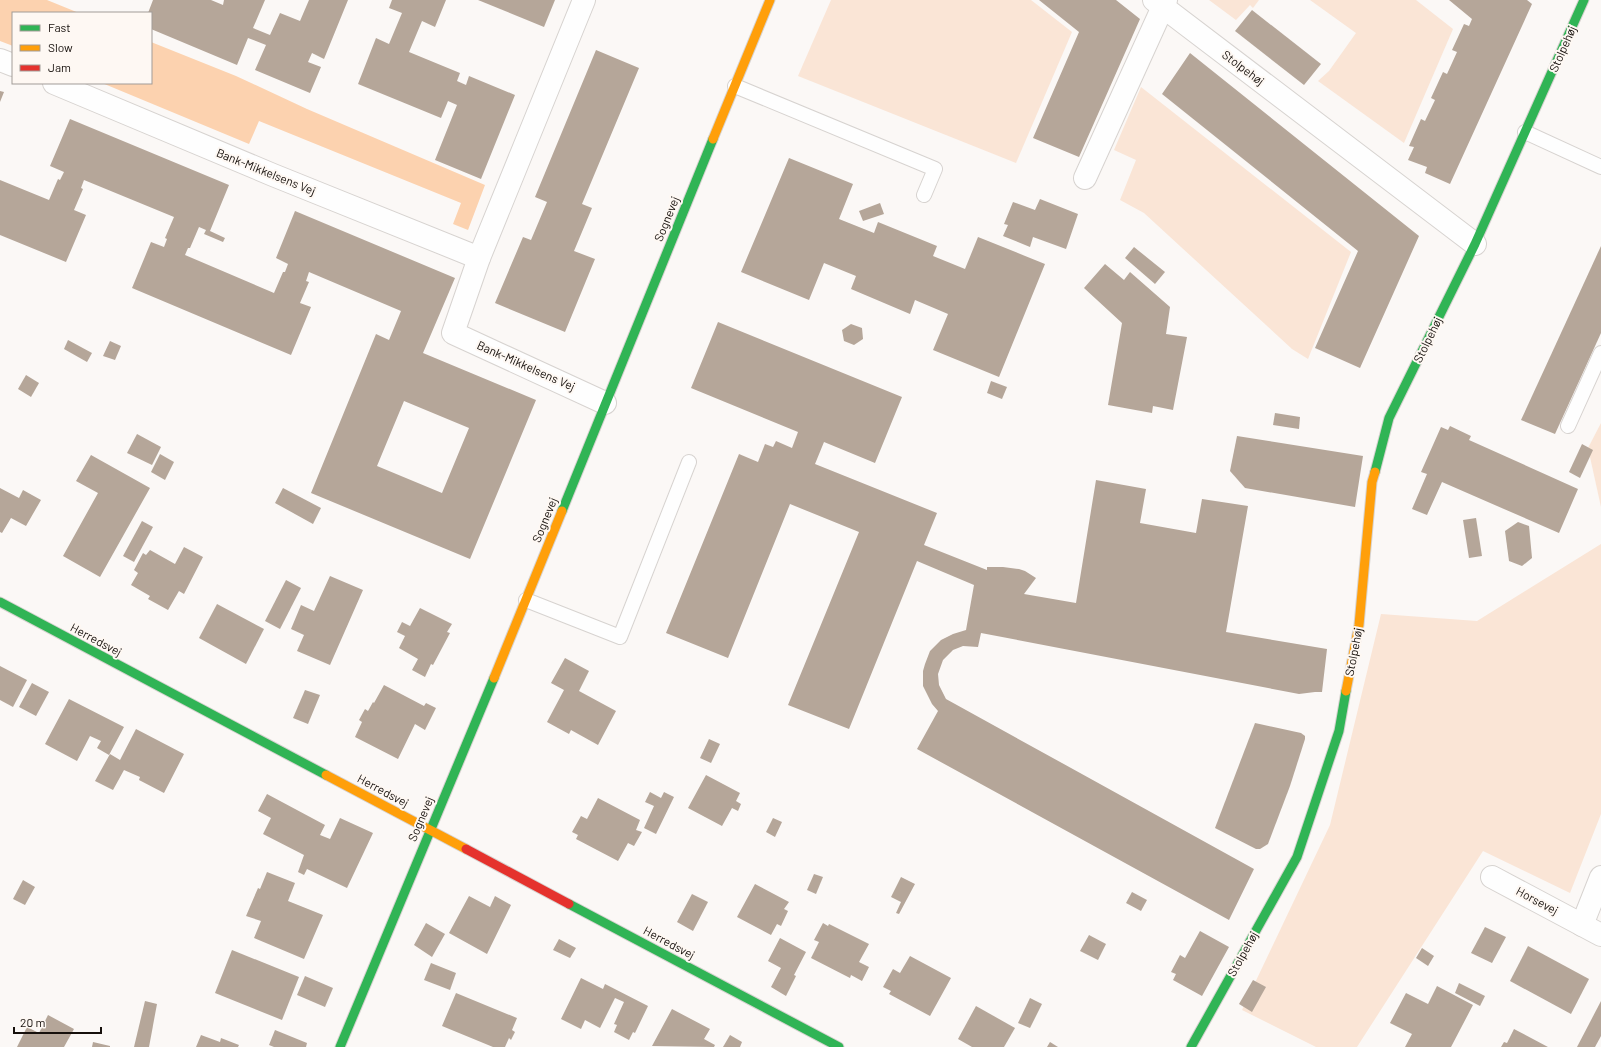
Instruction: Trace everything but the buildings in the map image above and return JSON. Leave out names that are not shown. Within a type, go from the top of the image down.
[{"type":"street","name":"Bank-Mikkelsens Vej","points":[[584,0],[479,258],[453,333],[605,403]]},
{"type":"street","name":"Sognevej","points":[[340,1047],[526,600],[770,0]]},
{"type":"street","name":"Stolpehøj","points":[[1085,178],[1161,2],[1475,244]]},
{"type":"street","name":"Stolpehøj","points":[[1191,1047],[1297,857],[1341,720],[1359,625],[1372,482],[1389,418],[1475,244],[1525,132],[1579,2]]},
{"type":"street","points":[[0,60],[12,66]]},
{"type":"street","name":"Bank-Mikkelsens Vej","points":[[56,84],[273,175],[479,258]]},
{"type":"street","name":"Herredsvej","points":[[0,602],[839,1047]]},
{"type":"street","name":"Horsevej","points":[[1492,877],[1601,935]]},
{"type":"street","points":[[1582,925],[1601,877]]},
{"type":"lane","points":[[735,86],[935,169],[924,195]]},
{"type":"lane","points":[[1525,132],[1601,167]]},
{"type":"lane","points":[[1568,426],[1601,353]]},
{"type":"lane","points":[[526,600],[620,637],[689,462]]},
{"type":"shaded area","points":[[0,0],[47,0],[77,12],[12,12],[12,46],[0,41]]},
{"type":"shaded area","points":[[831,0],[1031,0],[1072,32],[1016,163],[798,76]]},
{"type":"shaded area","points":[[1209,0],[1259,0],[1253,8],[1250,5],[1236,20]]},
{"type":"shaded area","points":[[1310,0],[1416,0],[1453,29],[1404,143],[1318,81],[1329,71],[1356,33]]},
{"type":"shaded area","points":[[152,42],[236,76],[307,109],[485,185],[468,230],[453,224],[461,203],[259,121],[249,144],[104,84],[152,84]]},
{"type":"shaded area","points":[[1141,87],[1351,252],[1308,359],[1292,349],[1144,213],[1120,200],[1136,160],[1114,150]]},
{"type":"shaded area","points":[[1601,423],[1601,507],[1588,448]]},
{"type":"shaded area","points":[[1601,544],[1601,814],[1570,893],[1483,851],[1357,1047],[1316,1047],[1242,1010],[1330,825],[1381,614],[1477,621]]},
{"type":"traffic: fast","points":[[1375,472],[1389,418],[1475,244],[1584,0]]},
{"type":"traffic: fast","points":[[562,511],[713,139]]},
{"type":"traffic: fast","points":[[0,602],[326,775]]},
{"type":"traffic: fast","points":[[340,1047],[494,678]]},
{"type":"traffic: fast","points":[[1191,1047],[1297,857],[1339,731],[1346,691]]},
{"type":"traffic: fast","points":[[569,904],[839,1047]]},
{"type":"traffic: slow","points":[[713,139],[770,0]]},
{"type":"traffic: slow","points":[[1346,691],[1359,625],[1372,482],[1375,472]]},
{"type":"traffic: slow","points":[[494,678],[562,511]]},
{"type":"traffic: slow","points":[[326,775],[466,849]]},
{"type":"traffic: jam","points":[[466,849],[569,904]]}]
